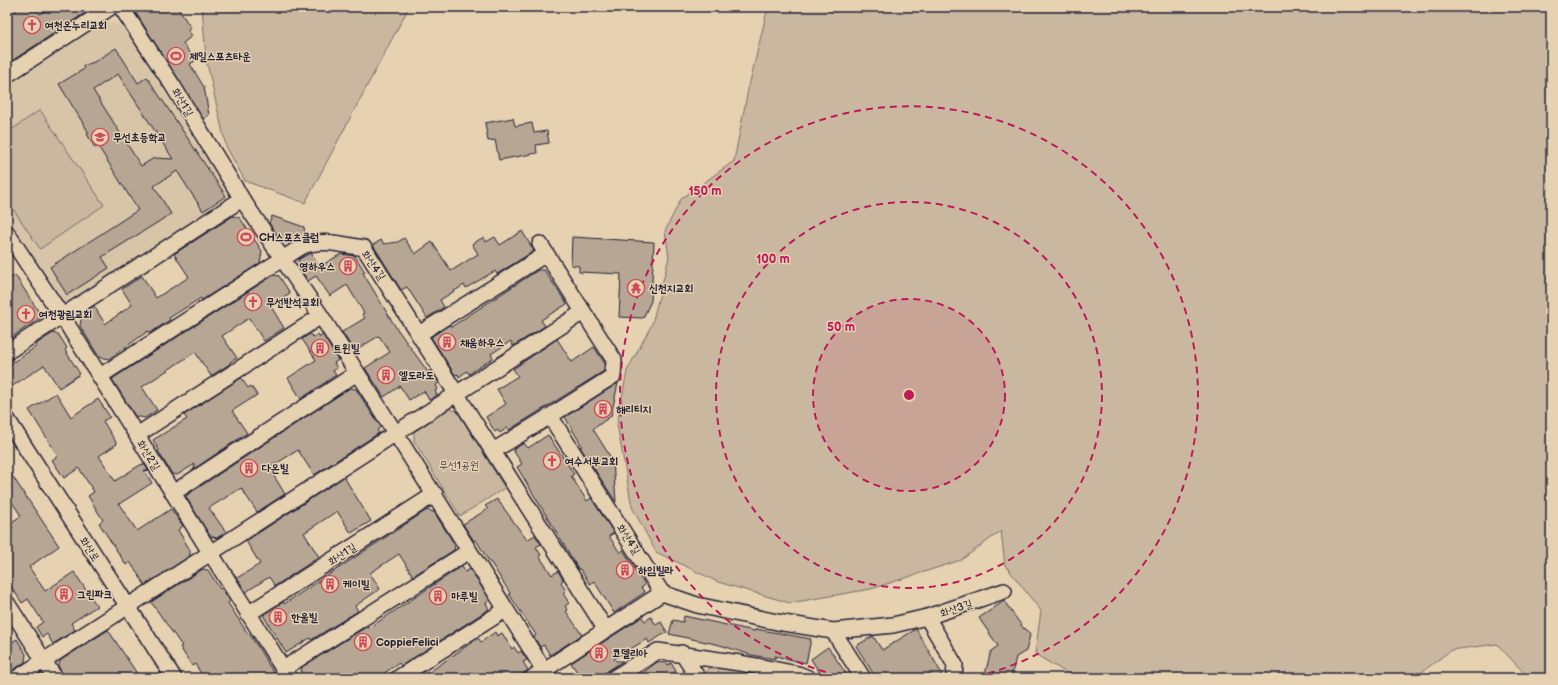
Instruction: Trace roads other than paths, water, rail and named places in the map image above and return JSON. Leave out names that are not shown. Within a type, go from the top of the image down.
[{"type":"street","points":[[7,75],[112,7]]},
{"type":"street","name":"화산1길","points":[[121,7],[169,80],[242,199],[321,316],[435,494],[505,610],[542,675]]},
{"type":"street","points":[[7,352],[242,199]]},
{"type":"street","name":"화산2길","points":[[7,233],[62,316],[286,673]]},
{"type":"street","name":"화산4길","points":[[282,258],[312,242],[364,248],[606,630]]},
{"type":"street","points":[[419,334],[543,249],[614,360],[613,376],[493,451]]},
{"type":"street","points":[[100,376],[282,258]]},
{"type":"street","points":[[17,678],[458,395],[583,312]]},
{"type":"street","points":[[137,435],[321,316]]},
{"type":"street","points":[[173,493],[357,373]]},
{"type":"street","name":"화산4길","points":[[550,416],[662,593]]},
{"type":"street","name":"화산로","points":[[7,419],[174,678]]},
{"type":"street","name":"화산1길","points":[[248,614],[435,494]]},
{"type":"street","points":[[286,673],[469,551]]},
{"type":"street","name":"화산3길","points":[[954,678],[955,665],[928,617],[1004,591]]},
{"type":"street","points":[[542,675],[662,593],[697,605],[777,622],[833,631],[893,625],[928,617]]},
{"type":"street","points":[[7,603],[56,678]]},
{"type":"street","points":[[398,678],[505,610]]},
{"type":"street","points":[[833,631],[863,678]]},
{"type":"street","points":[[619,677],[658,651],[682,653],[740,662],[798,674],[808,678]]},
{"type":"street","points":[[682,653],[698,678]]},
{"type":"place","name":"여천온누리교회","points":[[32,25]]},
{"type":"place","name":"제일스포츠타운","points":[[176,56]]},
{"type":"place","name":"무선초등학교","points":[[100,137]]},
{"type":"place","name":"CH스포츠클럽","points":[[246,237]]},
{"type":"place","name":"영하우스","points":[[348,266]]},
{"type":"place","name":"신천지교회","points":[[636,288]]},
{"type":"place","name":"무선반석교회","points":[[253,302]]},
{"type":"place","name":"여천광림교회","points":[[26,314]]},
{"type":"place","name":"채움하우스","points":[[447,342]]},
{"type":"place","name":"트윈빌","points":[[320,348]]},
{"type":"place","name":"엘도라도","points":[[386,375]]},
{"type":"place","name":"해리티지","points":[[603,409]]},
{"type":"place","name":"여수서부교회","points":[[552,461]]},
{"type":"place","name":"다온빌","points":[[249,468]]},
{"type":"place","name":"하임빌라","points":[[625,570]]},
{"type":"place","name":"케이빌","points":[[330,584]]},
{"type":"place","name":"그린파크","points":[[64,594]]},
{"type":"place","name":"마루빌","points":[[438,596]]},
{"type":"place","name":"한울빌","points":[[278,617]]},
{"type":"place","name":"CoppieFelici","points":[[363,642]]},
{"type":"place","name":"코델리아","points":[[599,653]]},
{"type":"park label","name":"무선1공원","points":[[459,465]]}]
